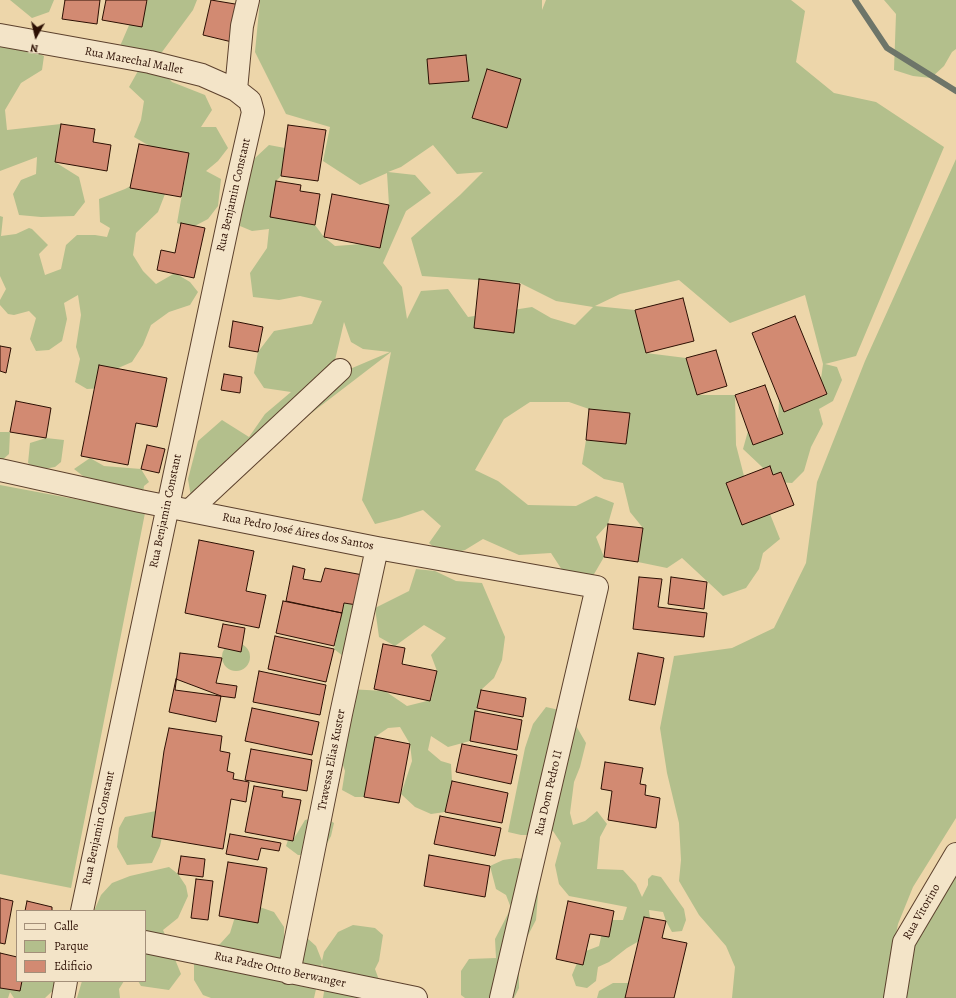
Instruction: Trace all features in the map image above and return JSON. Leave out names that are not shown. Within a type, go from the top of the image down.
[{"type":"street","points":[[236,90],[242,26],[248,0]]},
{"type":"street","name":"Rua Marechal Mallet","points":[[0,35],[150,62],[202,75],[236,90],[250,101],[253,112]]},
{"type":"street","name":"Rua Benjamin Constant","points":[[82,910],[167,506],[253,112]]},
{"type":"street","points":[[190,510],[340,370]]},
{"type":"street","name":"Rua Pedro José Aires dos Santos","points":[[0,470],[167,506],[377,548],[597,587]]},
{"type":"street","name":"Travessa Elias Kuster","points":[[289,973],[341,714],[377,548]]},
{"type":"street","name":"Rua Dom Pedro II","points":[[501,998],[597,587]]},
{"type":"street","name":"Rua Vitorino","points":[[895,998],[904,942],[956,854]]},
{"type":"street","name":"Rua Padre Ottto Berwanger","points":[[146,942],[289,973],[416,998]]},
{"type":"street","points":[[63,998],[66,982]]},
{"type":"green space","points":[[10,0],[54,0],[49,12],[32,18]]},
{"type":"green space","points":[[148,0],[197,0],[193,10],[162,52],[151,59],[117,53],[130,23],[145,7]]},
{"type":"green space","points":[[260,0],[542,0],[542,10],[546,0],[791,0],[805,11],[796,62],[834,93],[876,102],[944,147],[856,356],[825,364],[837,367],[842,380],[833,401],[819,409],[823,424],[811,447],[804,471],[792,483],[778,482],[743,449],[748,431],[778,421],[779,401],[787,395],[805,396],[821,379],[823,364],[805,295],[730,323],[679,280],[620,294],[595,306],[635,310],[646,353],[686,358],[697,395],[735,395],[736,445],[744,476],[764,499],[780,539],[763,553],[759,569],[746,588],[723,596],[682,558],[667,568],[638,562],[643,528],[630,512],[623,483],[604,479],[582,464],[586,440],[626,444],[630,413],[589,409],[569,402],[530,402],[504,419],[475,470],[498,481],[528,505],[576,506],[596,496],[614,503],[608,524],[596,537],[604,557],[590,581],[566,576],[551,553],[519,555],[483,539],[465,550],[444,556],[429,543],[441,526],[423,510],[375,524],[362,500],[391,352],[241,467],[191,497],[188,479],[198,441],[222,420],[249,437],[265,414],[291,392],[264,388],[254,373],[258,352],[274,331],[312,324],[322,301],[300,296],[279,300],[253,297],[250,273],[267,248],[269,229],[252,231],[240,226],[243,188],[255,158],[269,145],[285,148],[281,176],[276,181],[271,217],[315,225],[324,237],[335,246],[363,244],[380,247],[389,205],[387,173],[360,185],[323,161],[330,127],[286,114],[255,52]],"holes":[[[487,69],[521,79],[507,128],[472,118]],[[433,145],[457,174],[483,172],[460,195],[411,238],[422,276],[520,283],[556,301],[593,307],[575,325],[551,318],[532,307],[468,317],[448,289],[421,291],[407,319],[402,287],[383,263],[406,211],[431,193],[415,175],[388,172],[401,167]],[[344,322],[351,342],[363,349],[390,352],[331,377]]]},
{"type":"green space","points":[[884,0],[956,0],[956,49],[952,52],[944,66],[931,78],[913,76],[894,70],[896,14]]},
{"type":"green space","points":[[0,39],[11,41],[44,56],[42,70],[21,83],[5,110],[7,130],[61,124],[55,162],[79,177],[85,202],[74,216],[41,217],[19,215],[13,194],[21,180],[36,174],[37,157],[0,171]]},
{"type":"green space","points":[[159,68],[172,82],[205,95],[212,110],[201,127],[216,127],[228,148],[218,161],[206,171],[221,179],[218,206],[208,219],[191,228],[177,223],[189,154],[167,161],[148,145],[134,137],[141,120],[144,101],[129,87],[138,71]]},
{"type":"green space","points":[[956,159],[956,818],[913,887],[898,924],[884,998],[732,998],[735,967],[726,946],[699,915],[679,881],[681,860],[679,823],[667,773],[660,728],[674,656],[732,648],[774,628],[806,563],[817,482],[865,361]]},
{"type":"green space","points":[[140,181],[157,187],[165,194],[158,212],[136,233],[133,255],[143,271],[156,284],[175,273],[190,282],[198,292],[190,305],[169,312],[151,325],[143,345],[132,362],[116,369],[104,388],[87,389],[75,382],[80,359],[76,347],[81,315],[78,295],[64,303],[67,319],[62,341],[49,350],[36,351],[30,339],[36,318],[29,311],[14,315],[8,314],[0,305],[0,300],[6,289],[0,276],[0,216],[3,217],[1,236],[16,234],[29,228],[32,229],[48,245],[39,254],[45,275],[61,269],[66,245],[77,235],[107,237],[110,228],[100,222],[99,199],[125,189]]},
{"type":"green space","points":[[0,432],[10,432],[9,454],[0,462]]},
{"type":"green space","points":[[46,438],[64,440],[61,462],[55,467],[38,470],[28,463],[30,443]]},
{"type":"green space","points":[[90,458],[104,466],[141,469],[149,482],[144,486],[142,501],[98,503],[145,513],[71,888],[0,874],[0,485],[96,503],[88,480],[74,469]]},
{"type":"green space","points":[[416,569],[435,571],[456,581],[482,583],[505,637],[502,660],[494,678],[481,690],[477,708],[482,723],[470,741],[448,747],[431,736],[428,750],[441,761],[451,764],[452,781],[445,812],[431,814],[415,807],[401,794],[412,761],[410,744],[400,727],[388,728],[375,737],[369,771],[376,781],[364,797],[355,797],[342,790],[345,771],[336,744],[348,689],[385,691],[407,706],[431,700],[437,671],[431,655],[446,638],[424,625],[395,646],[379,637],[375,608],[409,591]]},
{"type":"green space","points":[[344,603],[356,605],[343,656],[334,649]]},
{"type":"green space","points":[[236,643],[246,647],[250,657],[246,667],[236,671],[226,667],[222,657],[226,647]]},
{"type":"green space","points":[[546,707],[568,712],[586,743],[580,767],[574,782],[570,813],[573,825],[585,821],[597,811],[607,824],[600,837],[597,869],[623,870],[636,884],[642,897],[648,885],[648,879],[652,875],[661,877],[684,909],[686,920],[682,931],[672,932],[663,912],[649,910],[651,926],[646,937],[627,948],[609,962],[598,967],[596,981],[587,988],[576,986],[572,975],[577,963],[586,951],[599,946],[604,924],[612,920],[623,920],[627,907],[569,896],[559,884],[555,865],[561,843],[553,831],[539,835],[521,835],[508,832],[525,748],[533,724]]},
{"type":"green space","points":[[156,811],[164,828],[160,846],[152,863],[127,865],[117,847],[119,828],[125,817]]},
{"type":"green space","points":[[322,816],[334,823],[331,836],[325,847],[313,855],[298,855],[286,846],[288,840],[293,840],[305,820]]},
{"type":"green space","points":[[516,858],[533,860],[540,870],[536,920],[525,941],[519,965],[519,988],[514,998],[465,998],[461,995],[461,971],[469,959],[496,958],[495,939],[511,908],[506,895],[496,889],[490,866],[503,860]]},
{"type":"green space","points":[[169,867],[178,874],[186,886],[188,896],[178,918],[163,930],[181,974],[169,990],[141,986],[139,982],[146,982],[146,910],[94,910],[101,895],[112,883],[130,876]]},
{"type":"green space","points":[[956,876],[956,998],[905,998],[914,946]]},
{"type":"green space","points":[[248,903],[274,912],[284,927],[284,940],[295,943],[306,937],[316,946],[322,961],[324,952],[338,932],[353,925],[375,928],[383,935],[379,961],[375,969],[379,980],[391,998],[323,998],[326,980],[322,963],[314,998],[211,998],[203,995],[194,980],[194,961],[197,950],[220,944],[230,933],[234,920]]},
{"type":"green space","points":[[0,981],[62,982],[45,998],[14,998],[10,992],[8,998],[0,998]]},
{"type":"green space","points":[[82,982],[123,982],[119,989],[120,998],[77,998]]},
{"type":"green space","points":[[613,983],[628,983],[633,989],[633,998],[597,998],[599,991]]},
{"type":"building","points":[[65,0],[100,0],[97,24],[62,19]]},
{"type":"building","points":[[106,0],[147,0],[142,27],[102,20]]},
{"type":"building","points":[[211,0],[241,5],[232,42],[203,35]]},
{"type":"building","points":[[466,55],[469,81],[429,84],[427,59]]},
{"type":"building","points":[[487,69],[521,79],[507,128],[472,118]]},
{"type":"building","points":[[61,124],[95,129],[93,142],[111,145],[107,171],[55,162]]},
{"type":"building","points":[[288,125],[326,130],[318,181],[281,176]]},
{"type":"building","points":[[139,144],[189,153],[181,197],[130,188]]},
{"type":"building","points":[[276,181],[301,185],[300,191],[320,194],[315,225],[270,217]]},
{"type":"building","points":[[332,194],[389,205],[380,248],[324,237]]},
{"type":"building","points":[[181,223],[205,228],[194,278],[157,270],[161,250],[175,253]]},
{"type":"building","points":[[479,279],[520,284],[514,333],[474,328]]},
{"type":"building","points":[[683,298],[694,341],[646,353],[635,310]]},
{"type":"building","points":[[795,316],[827,394],[784,412],[752,333]]},
{"type":"building","points":[[233,321],[263,327],[258,352],[229,347]]},
{"type":"building","points":[[0,346],[11,348],[6,373],[0,371]]},
{"type":"building","points":[[716,350],[727,386],[697,395],[686,358]]},
{"type":"building","points":[[99,365],[167,378],[157,427],[136,423],[128,465],[81,456]]},
{"type":"building","points":[[224,374],[242,377],[240,393],[221,390]]},
{"type":"building","points":[[765,385],[783,434],[753,445],[735,395]]},
{"type":"building","points":[[16,401],[51,408],[46,438],[10,432]]},
{"type":"building","points":[[589,409],[630,413],[626,444],[586,440]]},
{"type":"building","points":[[147,445],[165,449],[159,473],[141,469]]},
{"type":"building","points":[[770,466],[773,475],[781,472],[794,505],[742,525],[726,483]]},
{"type":"building","points":[[608,524],[643,528],[638,562],[604,557]]},
{"type":"building","points":[[199,540],[254,551],[246,591],[266,595],[259,628],[185,613]]},
{"type":"building","points":[[293,566],[305,569],[303,579],[321,582],[325,568],[363,575],[357,605],[344,603],[342,613],[286,601]]},
{"type":"building","points":[[639,577],[662,579],[658,607],[707,613],[704,637],[633,629]]},
{"type":"building","points":[[671,577],[707,582],[704,609],[668,604]]},
{"type":"building","points":[[283,601],[342,613],[334,646],[276,633]]},
{"type":"building","points":[[223,624],[245,628],[241,652],[218,647]]},
{"type":"building","points":[[275,636],[334,649],[326,682],[268,669]]},
{"type":"building","points":[[383,644],[405,648],[402,664],[437,671],[430,701],[374,689]]},
{"type":"building","points":[[180,653],[222,658],[216,683],[237,686],[235,698],[175,690]]},
{"type":"building","points":[[638,653],[664,658],[655,705],[629,700]]},
{"type":"building","points":[[259,671],[326,685],[320,715],[253,702]]},
{"type":"building","points":[[176,679],[221,696],[216,722],[169,712]]},
{"type":"building","points":[[481,690],[526,698],[523,717],[477,708]]},
{"type":"building","points":[[252,708],[319,722],[312,755],[245,741]]},
{"type":"building","points":[[475,711],[522,720],[517,750],[470,741]]},
{"type":"building","points":[[169,728],[222,736],[220,751],[230,753],[227,771],[234,773],[233,779],[249,782],[246,802],[231,799],[223,849],[152,837],[164,751]]},
{"type":"building","points":[[375,737],[410,744],[399,803],[364,797]]},
{"type":"building","points":[[462,744],[517,755],[511,784],[456,772]]},
{"type":"building","points":[[251,749],[312,760],[307,791],[245,780]]},
{"type":"building","points":[[605,762],[643,768],[640,784],[646,785],[645,795],[660,798],[656,828],[608,820],[612,791],[601,789]]},
{"type":"building","points":[[452,781],[508,793],[502,823],[445,812]]},
{"type":"building","points":[[254,786],[283,791],[282,797],[301,800],[293,841],[245,832]]},
{"type":"building","points":[[440,816],[501,828],[495,856],[434,844]]},
{"type":"building","points":[[230,834],[281,843],[279,851],[261,848],[258,860],[226,854]]},
{"type":"building","points":[[429,855],[490,866],[485,897],[424,886]]},
{"type":"building","points":[[181,856],[205,859],[203,877],[178,874]]},
{"type":"building","points":[[228,862],[267,868],[258,923],[219,916]]},
{"type":"building","points":[[196,879],[213,881],[208,920],[191,918]]},
{"type":"building","points":[[0,898],[13,901],[5,944],[0,943]]},
{"type":"building","points":[[27,901],[52,907],[52,910],[25,910]]},
{"type":"building","points":[[568,901],[614,911],[609,937],[590,934],[583,965],[556,959]]},
{"type":"building","points":[[644,917],[666,921],[662,938],[687,943],[674,998],[625,998]]},
{"type":"building","points":[[0,953],[16,957],[16,982],[22,982],[20,991],[0,988]]},
{"type":"waterway","points":[[855,0],[887,48],[956,91]]}]
